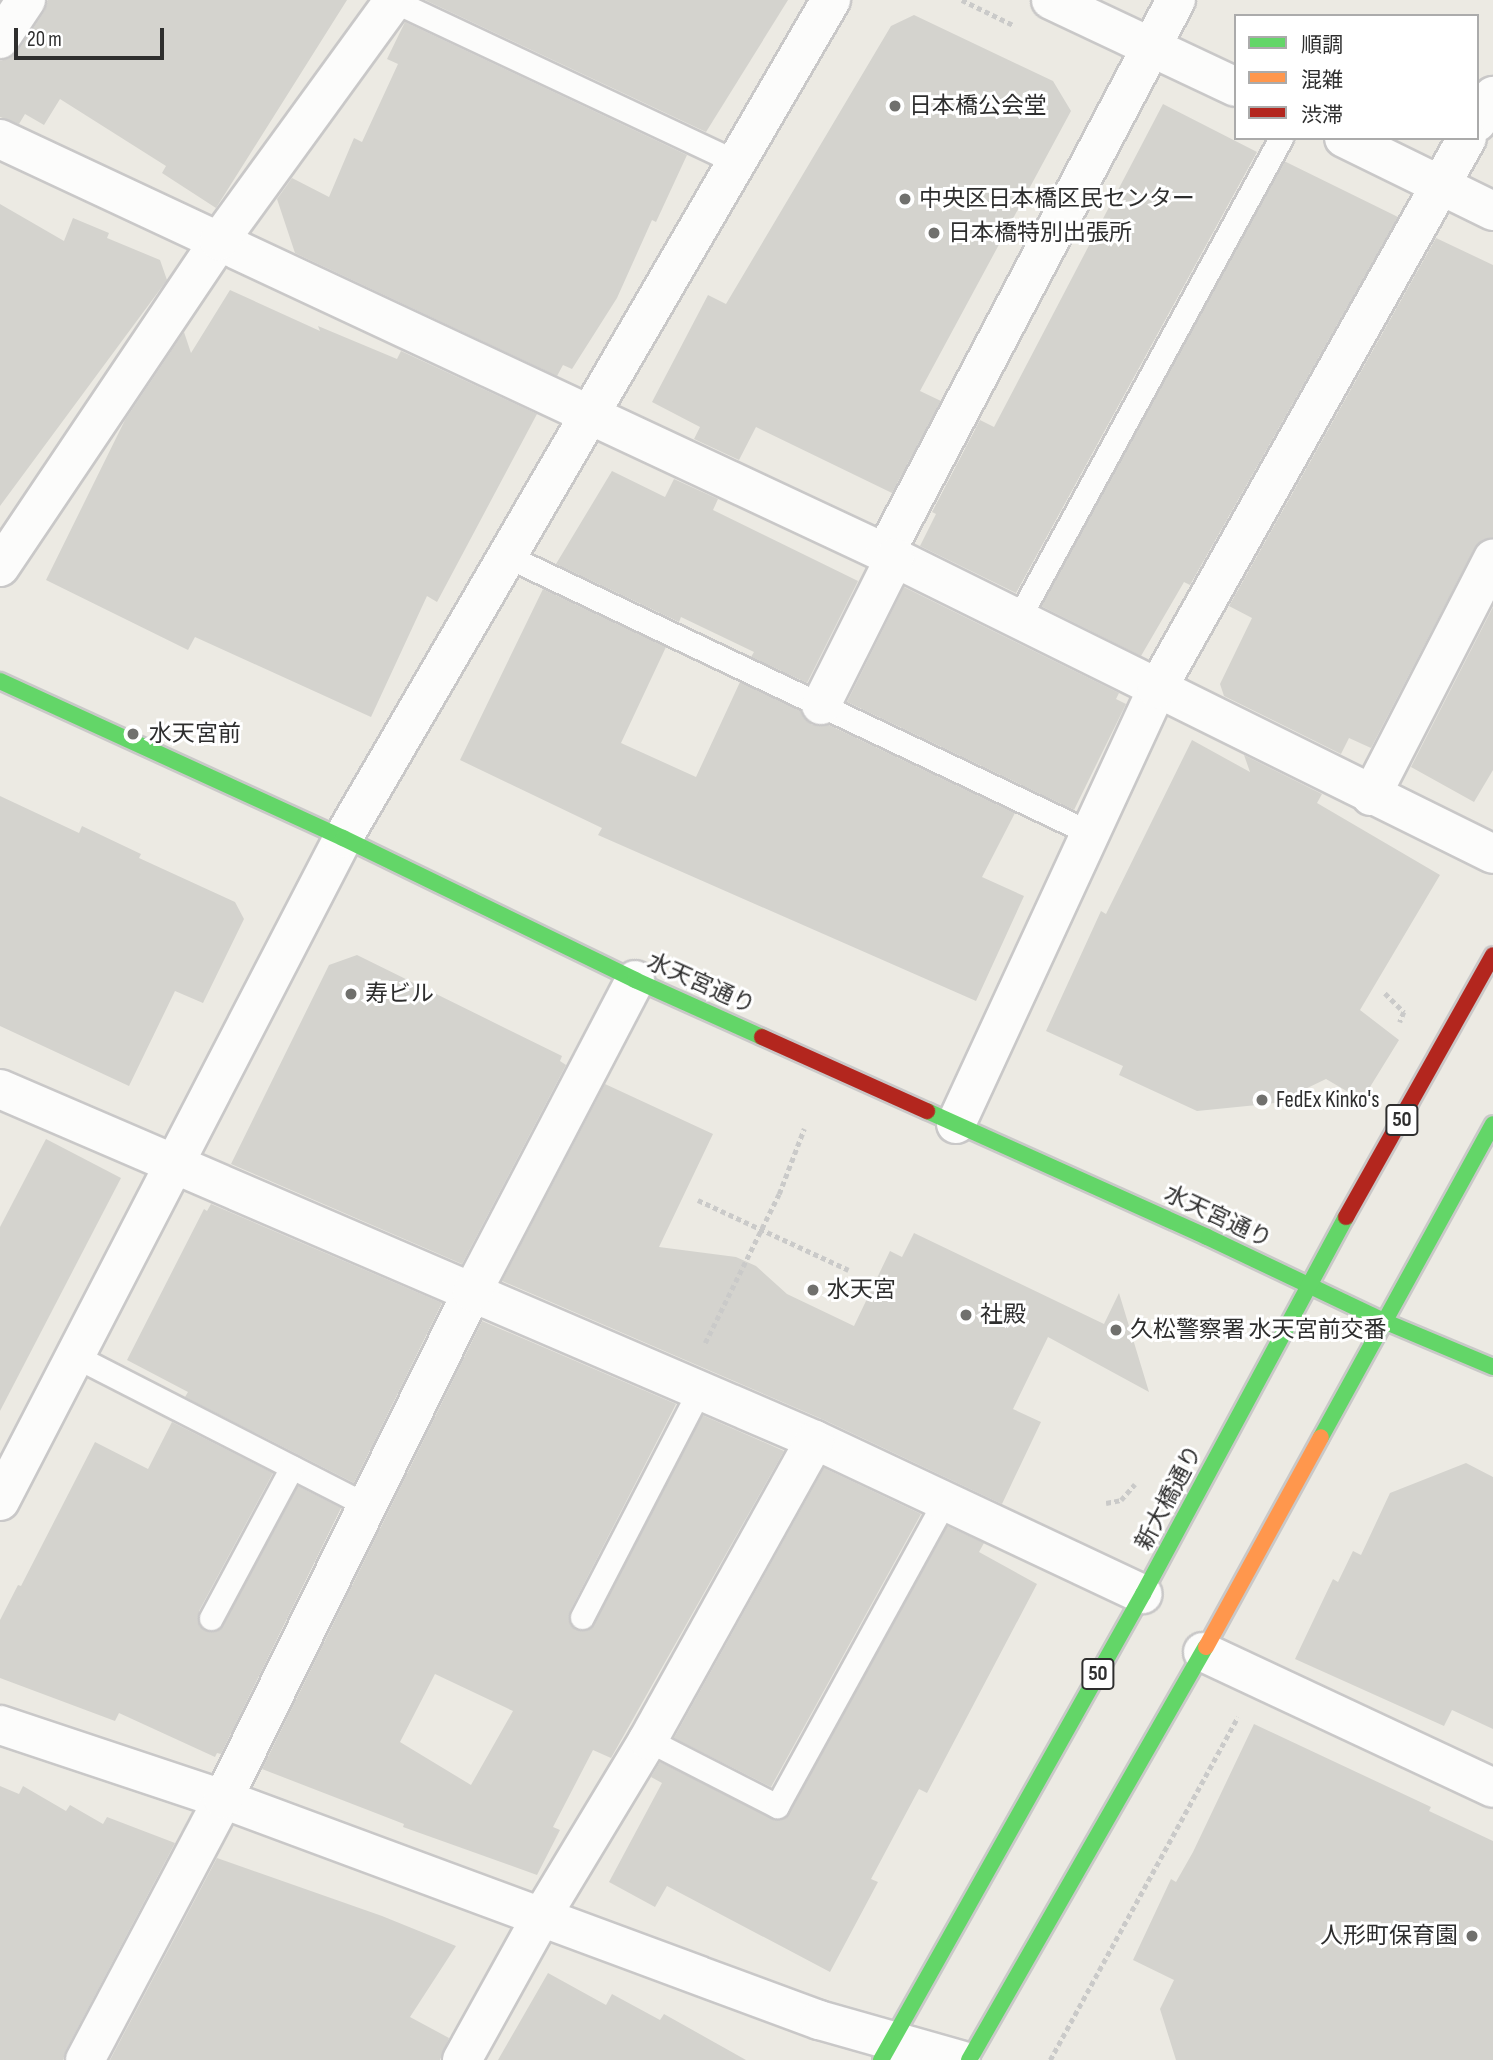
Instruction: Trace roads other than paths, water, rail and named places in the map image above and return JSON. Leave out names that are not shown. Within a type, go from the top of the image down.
[{"type":"main road","name":"水天宮通り","points":[[0,681],[343,838],[635,980],[1309,1284],[1386,1322],[1493,1367]]},
{"type":"main road","name":"新大橋通り","points":[[887,2050],[1143,1594],[1309,1284],[1493,955]]},
{"type":"main road","points":[[969,2060],[1203,1652],[1493,1124]]},
{"type":"street","points":[[0,39],[26,0]]},
{"type":"street","points":[[0,567],[219,242],[394,0]]},
{"type":"street","points":[[0,1501],[343,838],[831,0]]},
{"type":"street","points":[[1051,0],[1234,86]]},
{"type":"street","points":[[821,705],[890,555],[1176,0]]},
{"type":"street","points":[[1479,119],[1493,96]]},
{"type":"street","points":[[0,139],[890,555],[1371,796],[1493,854]]},
{"type":"street","points":[[1348,140],[1493,211]]},
{"type":"street","points":[[956,1124],[1157,689],[1466,140]]},
{"type":"street","points":[[1371,796],[1493,559]]},
{"type":"street","points":[[85,2060],[223,1799],[472,1292],[635,980]]},
{"type":"street","points":[[3,1096],[175,1163],[815,1440],[1143,1594]]},
{"type":"street","points":[[462,2060],[540,1919],[648,1740],[815,1440]]},
{"type":"street","points":[[1203,1652],[1493,1788]]},
{"type":"street","points":[[0,1725],[223,1799],[540,1919],[819,2020],[887,2050],[960,2060]]},
{"type":"lane","points":[[394,0],[736,162]]},
{"type":"lane","points":[[1018,619],[1280,140]]},
{"type":"lane","points":[[506,556],[1090,834]]},
{"type":"lane","points":[[75,1356],[368,1506]]},
{"type":"lane","points":[[582,1617],[699,1391]]},
{"type":"lane","points":[[211,1618],[292,1467]]},
{"type":"lane","points":[[648,1740],[777,1806],[944,1502]]},
{"type":"place","name":"日本橋公会堂","points":[[895,106]]},
{"type":"place","name":"中央区日本橋区民センター","points":[[905,199]]},
{"type":"place","name":"日本橋特別出張所","points":[[934,233]]},
{"type":"place","name":"水天宮前","points":[[133,734]]},
{"type":"place","name":"寿ビル","points":[[351,994]]},
{"type":"place","name":"FedEx Kinko's","points":[[1262,1100]]},
{"type":"place","name":"水天宮","points":[[813,1290]]},
{"type":"place","name":"社殿","points":[[966,1315]]},
{"type":"place","name":"久松警察署 水天宮前交番","points":[[1116,1330]]},
{"type":"place","name":"人形町保育園","points":[[1472,1936]]}]
